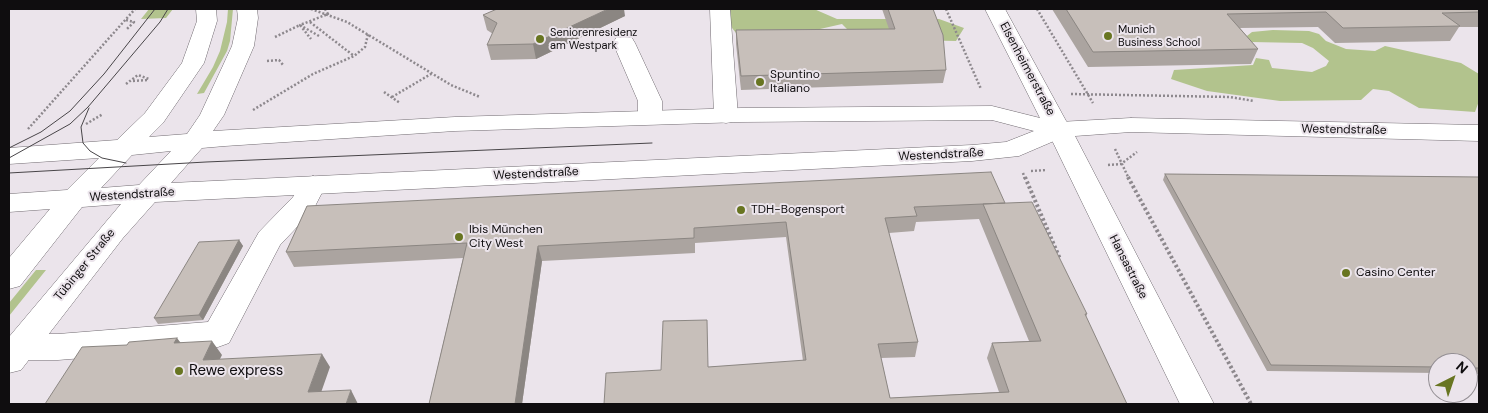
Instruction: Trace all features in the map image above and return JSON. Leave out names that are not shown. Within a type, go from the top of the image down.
[{"type":"main road","points":[[9,278],[74,199],[128,147],[154,118],[186,76],[200,47],[206,20],[206,9]]},
{"type":"main road","name":"Tübinger Straße","points":[[14,353],[113,231],[195,140],[212,115],[234,67],[246,31],[247,9]]},
{"type":"main road","points":[[720,9],[726,116]]},
{"type":"main road","name":"Elsenheimerstraße","points":[[995,9],[1059,130]]},
{"type":"main road","points":[[624,44],[650,101],[650,118]]},
{"type":"main road","name":"Westendstraße","points":[[9,156],[90,151],[195,140],[455,124],[726,116],[992,113],[1059,130],[1131,126],[1479,133]]},
{"type":"main road","name":"Westendstraße","points":[[9,203],[74,199],[156,184],[313,185],[1010,150],[1059,130]]},
{"type":"main road","name":"Hansastraße","points":[[1059,130],[1197,404]]},
{"type":"main road","points":[[14,353],[58,347],[218,334],[269,239],[303,202],[313,185]]},
{"type":"path","points":[[24,134],[135,9]]},
{"type":"path","points":[[311,9],[328,14],[368,34],[451,85],[481,98]]},
{"type":"path","points":[[324,9],[328,14]]},
{"type":"path","points":[[946,9],[984,95]]},
{"type":"path","points":[[1037,9],[1088,93],[1230,97]]},
{"type":"path","points":[[272,45],[276,35],[328,14]]},
{"type":"path","points":[[125,20],[132,20],[134,22],[127,30]]},
{"type":"path","points":[[310,21],[354,56]]},
{"type":"path","points":[[300,25],[319,36]]},
{"type":"path","points":[[300,25],[311,39]]},
{"type":"path","points":[[253,110],[313,74],[354,56],[365,47],[368,34]]},
{"type":"path","points":[[270,53],[267,63],[279,60],[283,65]]},
{"type":"path","points":[[392,98],[432,73]]},
{"type":"path","points":[[126,84],[133,81],[138,75],[151,80]]},
{"type":"path","points":[[133,81],[136,84]]},
{"type":"path","points":[[384,92],[404,106]]},
{"type":"path","points":[[1010,150],[1022,172],[1061,262]]},
{"type":"path","points":[[1143,152],[1135,152],[1121,164],[1251,404]]},
{"type":"green space","points":[[149,9],[173,9],[166,18],[141,19]]},
{"type":"green space","points":[[228,9],[233,9],[230,41],[227,51],[204,93],[197,94],[220,51]]},
{"type":"green space","points":[[717,9],[814,9],[837,19],[939,19],[964,28],[956,41],[857,39],[842,24],[820,29],[736,33]]},
{"type":"green space","points":[[1273,30],[1309,31],[1319,34],[1326,41],[1346,49],[1375,51],[1385,46],[1461,63],[1479,74],[1479,101],[1475,112],[1419,108],[1389,91],[1373,89],[1361,100],[1280,101],[1207,91],[1171,79],[1174,70],[1253,65],[1256,58],[1269,60],[1272,68],[1312,72],[1326,66],[1329,61],[1313,48],[1302,43],[1251,42],[1243,39],[1252,32]]},
{"type":"green space","points":[[36,270],[46,270],[9,316],[9,303]]},
{"type":"building","points":[[497,9],[608,9],[533,44],[487,45],[497,23],[483,15]]},
{"type":"building","points":[[888,9],[933,9],[943,35],[946,70],[741,76],[736,30],[895,29]]},
{"type":"building","points":[[1066,9],[1479,9],[1479,12],[1442,13],[1460,26],[1343,28],[1326,12],[1227,14],[1258,49],[1093,52]]},
{"type":"building","points":[[991,172],[1005,203],[914,207],[917,216],[885,218],[918,342],[878,344],[890,398],[1009,392],[992,343],[1041,341],[983,204],[1032,202],[1087,314],[1085,314],[1127,404],[604,404],[606,373],[661,370],[663,321],[707,320],[708,367],[806,360],[786,222],[694,228],[694,238],[538,246],[515,404],[429,404],[467,243],[286,252],[307,206]]},
{"type":"building","name":"Casino Center","points":[[1165,174],[1479,177],[1479,368],[1478,353],[1428,353],[1428,367],[1271,365]]},
{"type":"building","points":[[239,240],[199,315],[154,318],[199,242]]},
{"type":"building","points":[[177,338],[174,343],[212,341],[203,360],[322,354],[308,392],[351,390],[346,404],[45,404],[82,347],[127,345],[129,342]]},
{"type":"tram line","points":[[9,148],[41,132],[70,111],[104,74],[155,9]]},
{"type":"tram line","points":[[9,158],[70,124],[88,107],[160,22],[168,9]]},
{"type":"tram line","points":[[89,108],[81,127],[83,143],[90,151],[102,158],[126,163]]},
{"type":"tram line","points":[[9,173],[206,162],[652,143]]},
{"type":"place","name":"Munich Business School","points":[[1108,36]]},
{"type":"place","name":"Seniorenresidenz am Westpark","points":[[540,39]]},
{"type":"place","name":"Spuntino Italiano","points":[[760,82]]},
{"type":"place","name":"TDH-Bogensport","points":[[741,210]]},
{"type":"place","name":"Ibis München City West","points":[[459,237]]},
{"type":"place","name":"Casino Center","points":[[1346,273]]},
{"type":"place","name":"Rewe express","points":[[179,371]]}]
